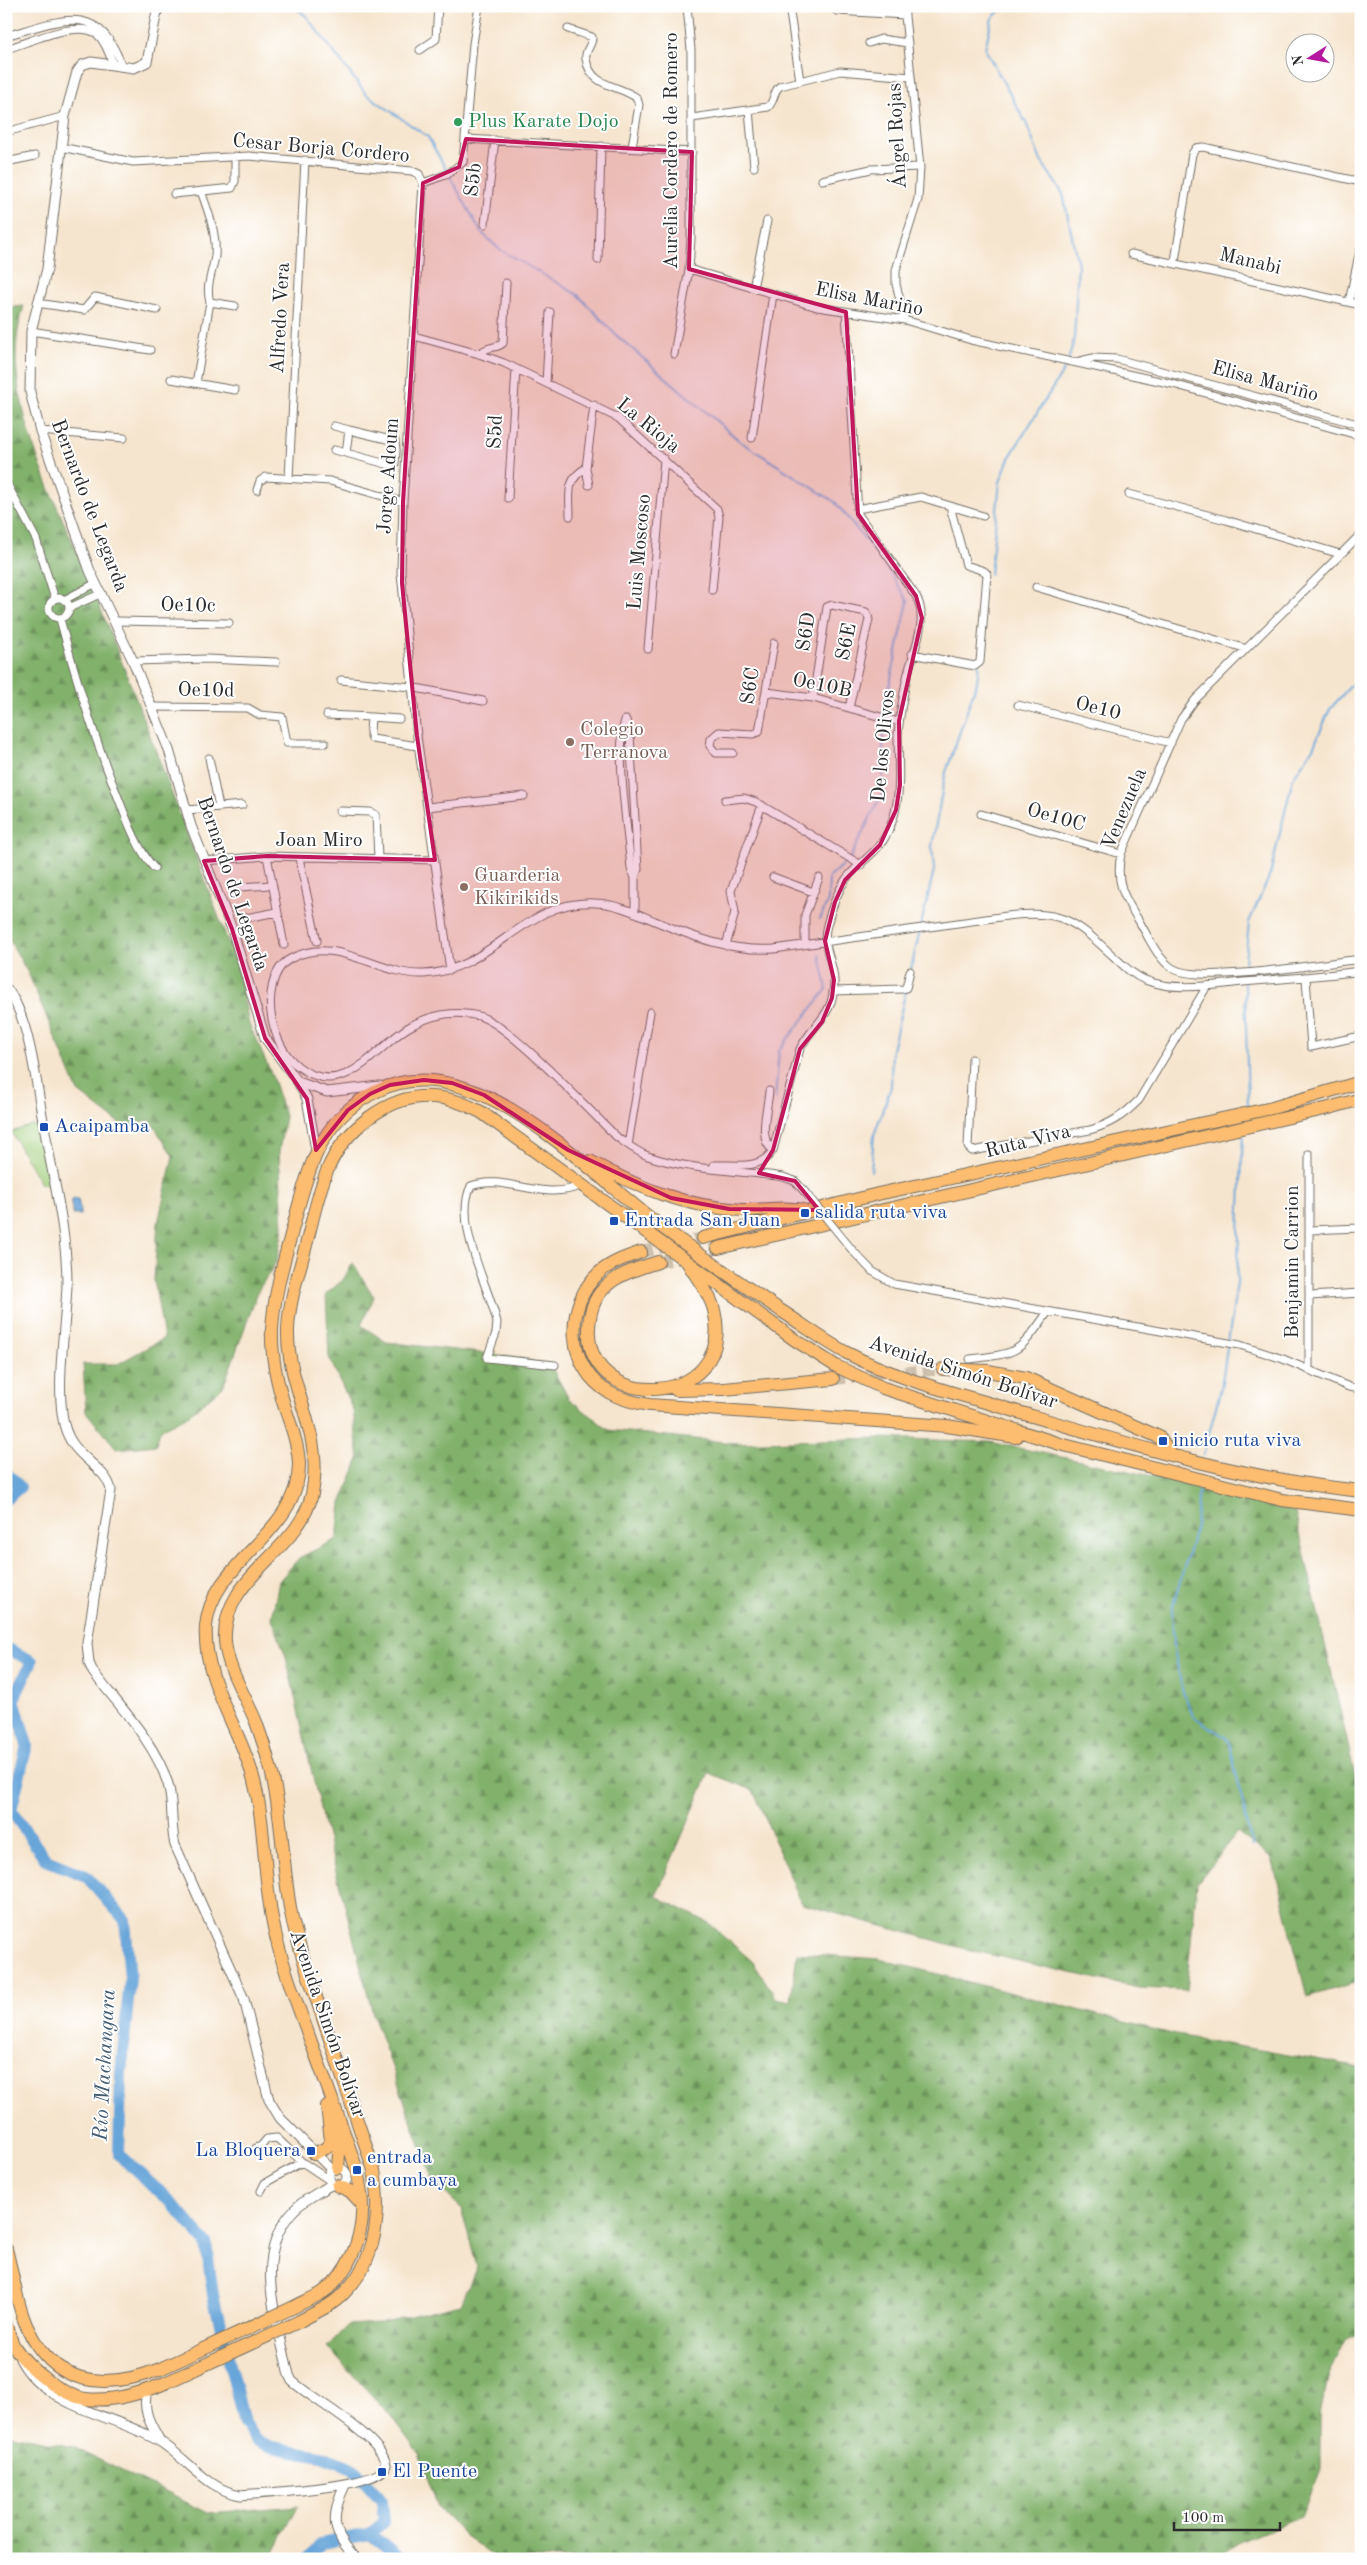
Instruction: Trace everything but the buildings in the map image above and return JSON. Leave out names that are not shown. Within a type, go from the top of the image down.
[{"type":"highway","name":"Avenida Simón Bolívar","points":[[6,2249],[26,2325],[40,2351],[61,2370],[83,2380],[107,2382],[127,2380],[160,2369],[322,2293],[335,2281],[345,2267],[358,2236],[362,2205],[357,2170],[284,1966],[272,1920],[259,1805],[253,1776],[214,1676],[208,1652],[206,1627],[210,1607],[225,1581],[288,1509],[296,1488],[299,1462],[295,1438],[275,1366],[272,1328],[279,1285],[316,1150],[331,1128],[348,1110],[370,1094],[390,1085],[424,1080],[452,1083],[484,1095],[568,1150],[655,1222],[732,1277],[841,1350],[881,1370],[1172,1455],[1238,1472],[1361,1491]]},
{"type":"highway","name":"Ruta Viva","points":[[703,1238],[1071,1150],[1272,1108],[1361,1082]]},
{"type":"highway","name":"Avenida Simón Bolívar","points":[[6,2326],[14,2346],[29,2365],[53,2384],[83,2399],[108,2400],[147,2390],[165,2383],[298,2322],[329,2305],[344,2293],[358,2273],[374,2236],[378,2199],[374,2170],[291,1914],[271,1771],[256,1723],[225,1645],[225,1621],[234,1598],[289,1537],[310,1500],[316,1476],[315,1451],[290,1355],[288,1329],[292,1300],[327,1171],[348,1136],[362,1123],[398,1103],[433,1096],[462,1102],[481,1112],[639,1229],[685,1259],[795,1340],[836,1366],[883,1388],[1060,1444],[1282,1500],[1361,1510]]},
{"type":"highway","name":"Ruta Viva","points":[[718,1248],[1329,1108],[1361,1098]]},
{"type":"highway","points":[[568,1150],[641,1187],[679,1201],[729,1209],[795,1208],[810,1212]]},
{"type":"highway","points":[[642,1252],[617,1261],[596,1276],[582,1295],[574,1321],[574,1342],[582,1363],[598,1383],[628,1401],[650,1405],[947,1426],[1060,1444]]},
{"type":"highway","points":[[662,1390],[686,1382],[698,1372],[709,1360],[716,1336],[717,1326],[710,1301],[685,1259]]},
{"type":"highway","points":[[658,1262],[628,1270],[614,1278],[601,1292],[594,1306],[588,1331],[595,1356],[606,1373],[625,1385],[643,1390],[724,1389],[833,1379]]},
{"type":"highway","points":[[943,1369],[988,1371],[1026,1378],[1159,1437],[1172,1455]]},
{"type":"highway","points":[[314,2154],[326,2148],[331,2141],[320,2065]]},
{"type":"highway","points":[[327,2106],[338,2144],[335,2169]]},
{"type":"highway","points":[[333,2183],[350,2191],[362,2205]]},
{"type":"street","name":"Bernardo de Legarda","points":[[158,6],[147,62],[134,68],[91,62],[80,68],[65,116],[52,241],[47,269],[31,330],[30,392],[40,431],[96,583],[115,621],[152,707],[204,862],[232,929],[265,1038],[290,1065],[307,1099],[311,1113],[316,1150]]},
{"type":"street","points":[[420,50],[436,39],[438,6]]},
{"type":"street","points":[[426,182],[448,174],[463,162],[473,44],[479,6]]},
{"type":"street","name":"Aurelia Cordero de Romero","points":[[674,354],[689,269],[692,118],[691,50],[687,6]]},
{"type":"street","points":[[789,6],[800,81]]},
{"type":"street","name":"Ángel Rojas","points":[[904,6],[920,167],[918,199],[896,270],[896,284],[905,320]]},
{"type":"street","points":[[837,11],[905,15]]},
{"type":"street","points":[[6,36],[67,18],[97,22],[114,47],[118,66]]},
{"type":"street","points":[[6,49],[59,32],[80,29],[96,34],[118,66]]},
{"type":"street","points":[[568,29],[592,37],[586,60],[600,83],[637,98],[638,105],[632,147]]},
{"type":"street","points":[[869,43],[881,39],[908,43]]},
{"type":"street","points":[[692,118],[770,106],[778,87],[840,71],[911,77]]},
{"type":"street","points":[[749,110],[754,168]]},
{"type":"street","points":[[6,132],[65,116]]},
{"type":"street","points":[[466,139],[632,147],[692,152]]},
{"type":"street","name":"S5b","points":[[485,224],[495,140]]},
{"type":"street","points":[[598,260],[601,146]]},
{"type":"street","name":"Cesar Borja Cordero","points":[[61,147],[133,162],[235,156],[305,160],[412,171],[419,174],[426,182]]},
{"type":"street","points":[[1175,262],[1192,154],[1196,148],[1203,147],[1361,182]]},
{"type":"street","points":[[6,162],[35,156]]},
{"type":"street","points":[[174,194],[235,187],[235,156]]},
{"type":"street","name":"Alfredo Vera","points":[[289,478],[305,160]]},
{"type":"street","points":[[822,180],[871,169],[920,167]]},
{"type":"street","name":"Jorge Adoum","points":[[426,182],[403,502],[401,573],[418,746],[450,970]]},
{"type":"street","points":[[196,383],[210,302],[207,293],[215,254],[212,221],[201,191]]},
{"type":"street","points":[[753,288],[768,221]]},
{"type":"street","points":[[1349,302],[1360,250]]},
{"type":"street","name":"Manabi","points":[[1131,254],[1175,262],[1361,305]]},
{"type":"street","name":"Elisa Mariño","points":[[689,269],[817,307],[905,320],[971,340],[1150,379],[1361,436]]},
{"type":"street","points":[[479,354],[486,347],[499,346],[503,343],[506,283]]},
{"type":"street","points":[[752,438],[773,294]]},
{"type":"street","points":[[37,303],[84,310],[95,297],[156,310]]},
{"type":"street","points":[[210,302],[235,306]]},
{"type":"street","points":[[546,383],[550,312]]},
{"type":"street","name":"De los Olivos","points":[[773,1150],[800,1049],[806,1037],[822,1022],[833,991],[833,975],[825,941],[827,926],[841,888],[858,863],[880,846],[896,810],[900,785],[899,720],[912,654],[922,625],[920,602],[865,526],[857,509],[846,312]]},
{"type":"street","points":[[31,330],[150,350]]},
{"type":"street","name":"La Rioja","points":[[414,336],[479,354],[516,369],[618,418],[664,458],[718,513],[712,590]]},
{"type":"street","name":"Elisa Mariño","points":[[1074,363],[1103,358],[1152,368],[1361,425]]},
{"type":"street","points":[[1150,379],[1152,368]]},
{"type":"street","name":"S5d","points":[[508,498],[516,369]]},
{"type":"street","points":[[171,379],[235,390]]},
{"type":"street","points":[[589,485],[586,468],[594,405]]},
{"type":"street","points":[[334,426],[393,440],[396,444],[394,464],[390,465],[334,450]]},
{"type":"street","points":[[346,454],[349,430]]},
{"type":"street","points":[[40,431],[124,438]]},
{"type":"street","points":[[396,450],[407,453]]},
{"type":"street","name":"Luis Moscoso","points":[[648,649],[664,458]]},
{"type":"street","points":[[570,516],[572,478],[586,468]]},
{"type":"street","points":[[257,490],[260,480],[266,477],[330,481],[403,502]]},
{"type":"street","points":[[6,482],[36,539],[55,599]]},
{"type":"street","points":[[1129,494],[1226,520],[1340,554]]},
{"type":"street","points":[[857,509],[921,497],[983,516]]},
{"type":"street","points":[[912,654],[975,666],[980,662],[987,574],[984,571],[966,565],[951,510]]},
{"type":"street","name":"Venezuela","points":[[1361,534],[1244,648],[1195,700],[1181,719],[1121,854],[1118,870],[1120,888],[1157,950],[1172,968],[1182,972],[1205,974],[1361,959]]},
{"type":"street","points":[[60,619],[50,615],[48,609],[50,602],[55,599],[64,600],[96,583]]},
{"type":"street","points":[[1036,587],[1244,648]]},
{"type":"street","points":[[69,608],[102,594]]},
{"type":"street","points":[[60,619],[68,614],[69,608],[64,600]]},
{"type":"street","name":"S6D","points":[[814,696],[828,605],[832,604],[867,613]]},
{"type":"street","name":"S6E","points":[[850,706],[869,619],[867,613]]},
{"type":"street","points":[[60,619],[77,685],[100,752],[126,819],[146,858],[154,868]]},
{"type":"street","name":"Oe10c","points":[[115,621],[229,623]]},
{"type":"street","name":"S6C","points":[[733,753],[722,754],[714,752],[710,742],[713,736],[723,731],[758,733],[761,728],[774,643]]},
{"type":"street","points":[[133,661],[207,659],[276,662]]},
{"type":"street","points":[[341,680],[411,687],[482,701]]},
{"type":"street","name":"Oe10B","points":[[767,690],[814,696],[899,720]]},
{"type":"street","name":"Oe10","points":[[1018,705],[1171,743]]},
{"type":"street","name":"Oe10d","points":[[152,707],[248,708],[260,715],[282,717],[287,743],[325,743]]},
{"type":"street","points":[[327,715],[399,720]]},
{"type":"street","points":[[371,717],[370,732],[372,739],[418,746]]},
{"type":"street","points":[[635,878],[631,868],[621,740],[626,720],[630,734],[638,869],[635,878],[635,913]]},
{"type":"street","points":[[209,758],[219,806]]},
{"type":"street","points":[[427,806],[524,796]]},
{"type":"street","points":[[725,800],[744,798],[762,805],[858,863]]},
{"type":"street","points":[[187,810],[242,805]]},
{"type":"street","points":[[726,946],[735,912],[731,891],[762,805]]},
{"type":"street","points":[[626,806],[634,806]]},
{"type":"street","points":[[340,810],[370,812],[376,816],[378,858]]},
{"type":"street","name":"Oe10C","points":[[981,814],[1121,854]]},
{"type":"street","points":[[268,856],[271,885],[284,945]]},
{"type":"street","name":"Joan Miro","points":[[204,862],[268,856],[435,860]]},
{"type":"street","points":[[299,858],[317,941]]},
{"type":"street","points":[[774,877],[814,892]]},
{"type":"street","points":[[805,944],[805,915],[819,878]]},
{"type":"street","points":[[240,887],[271,885]]},
{"type":"street","points":[[1361,971],[1306,978],[1207,986],[1178,986],[1146,980],[1128,969],[1074,922],[1049,915],[1007,916],[756,950],[726,946],[676,930],[615,906],[597,903],[565,905],[539,916],[470,963],[450,970],[426,974],[403,973],[331,950],[310,952],[286,960],[274,979],[270,1012],[276,1036],[290,1065],[319,1078],[341,1076],[360,1067],[398,1035],[420,1022],[445,1014],[480,1017],[513,1038],[628,1145],[647,1156],[701,1167],[783,1177],[795,1182],[872,1271],[894,1284],[1240,1345],[1336,1382],[1361,1389]]},
{"type":"street","points":[[246,918],[277,912]]},
{"type":"street","points":[[833,991],[903,989],[906,988],[910,971]]},
{"type":"street","points":[[1306,978],[1311,1047],[1361,1036]]},
{"type":"street","points":[[972,1059],[968,1147],[972,1151],[1090,1130],[1123,1116],[1138,1100],[1154,1078],[1207,986]]},
{"type":"street","points":[[6,988],[19,1010],[34,1067],[64,1234],[66,1316],[61,1394],[64,1423],[74,1448],[106,1476],[111,1490],[87,1644],[89,1663],[93,1672],[160,1763],[170,1794],[172,1833],[175,1845],[244,1999],[269,2100],[280,2118],[314,2154],[335,2169],[344,2171],[347,2177],[344,2183],[333,2183],[304,2202],[285,2221],[273,2248],[270,2283],[289,2375],[292,2381],[363,2434],[386,2460],[386,2469],[349,2484],[241,2495],[230,2493],[216,2486],[160,2442],[126,2424],[90,2411],[52,2393],[31,2377],[14,2346]]},
{"type":"street","points":[[628,1145],[650,1012]]},
{"type":"street","points":[[298,1082],[327,1092],[390,1085]]},
{"type":"street","points":[[701,1167],[716,1164],[759,1164],[767,1160],[773,1150],[768,1147],[764,1138],[770,1091]]},
{"type":"street","name":"Benjamin Carrion","points":[[1309,1154],[1309,1370]]},
{"type":"street","points":[[555,1365],[487,1358],[496,1333],[497,1322],[470,1243],[467,1212],[468,1192],[471,1186],[478,1183],[496,1183],[556,1192],[582,1185]]},
{"type":"street","points":[[1309,1230],[1361,1228]]},
{"type":"street","points":[[1309,1296],[1361,1293]]},
{"type":"street","points":[[970,1359],[1014,1352],[1022,1346],[1048,1312]]},
{"type":"street","points":[[256,2148],[261,2146],[267,2139],[274,2137],[302,2162],[333,2183]]},
{"type":"street","points":[[261,2191],[265,2182],[302,2162]]},
{"type":"street","points":[[333,2183],[335,2169]]},
{"type":"street","points":[[147,2390],[144,2404],[146,2415],[160,2442]]},
{"type":"street","points":[[349,2484],[337,2503],[334,2524],[347,2549],[357,2559]]},
{"type":"highlighted area","points":[[466,139],[692,152],[689,269],[846,312],[858,514],[916,596],[922,618],[899,721],[900,785],[896,810],[880,845],[845,880],[835,902],[825,941],[834,980],[832,998],[822,1022],[800,1049],[773,1150],[759,1173],[795,1181],[819,1210],[729,1209],[671,1198],[568,1150],[484,1095],[452,1083],[424,1080],[390,1085],[370,1094],[348,1110],[316,1150],[307,1099],[265,1038],[232,929],[204,861],[267,856],[435,860],[417,736],[402,583],[403,502],[423,183],[459,167]]},
{"type":"green space","points":[[24,306],[18,329],[16,363],[21,399],[35,450],[114,643],[237,965],[249,1024],[271,1073],[285,1116],[279,1152],[283,1228],[277,1261],[259,1289],[223,1387],[186,1417],[160,1430],[156,1445],[117,1449],[86,1412],[83,1364],[118,1364],[164,1338],[154,1280],[158,1223],[173,1156],[150,1120],[127,1129],[78,1092],[29,975],[6,934],[6,308]]},
{"type":"green space","points":[[32,1125],[39,1128],[49,1184],[41,1184],[11,1132]]},
{"type":"green space","points":[[353,1263],[374,1297],[361,1325],[386,1342],[515,1357],[551,1366],[569,1399],[609,1430],[734,1443],[880,1438],[990,1442],[1195,1485],[1295,1512],[1361,1802],[1361,1981],[1307,1997],[1272,1858],[1237,1832],[1197,1883],[1186,1990],[1138,1988],[970,1950],[802,1904],[753,1790],[709,1773],[656,1896],[709,1923],[753,1962],[776,1998],[791,2001],[797,1953],[879,1959],[1176,2035],[1361,2068],[1361,2332],[1347,2339],[1328,2377],[1320,2415],[1320,2470],[1301,2517],[1242,2541],[1215,2559],[499,2559],[466,2537],[438,2507],[419,2454],[390,2415],[327,2347],[348,2325],[380,2323],[461,2304],[477,2266],[461,2208],[433,2181],[373,2014],[321,1813],[286,1657],[272,1618],[279,1581],[299,1558],[337,1539],[341,1503],[359,1459],[353,1410],[329,1357],[326,1294],[343,1280]]},
{"type":"green space","points":[[6,2434],[73,2447],[208,2513],[298,2506],[270,2559],[6,2559]]},
{"type":"water","points":[[73,1198],[78,1199],[80,1215],[73,1215],[71,1204]]},
{"type":"waterway","points":[[294,6],[306,16],[366,94],[428,137],[447,171]]},
{"type":"waterway","points":[[990,574],[1000,482],[1009,458],[1067,365],[1074,339],[1078,265],[1063,194],[1041,161],[1026,123],[985,49],[992,18],[1005,6]]},
{"type":"waterway","points":[[449,175],[481,232],[499,249],[578,295],[616,335],[741,442],[835,502],[881,559],[908,601],[883,715]]},
{"type":"waterway","points":[[921,925],[934,870],[932,846],[945,775],[977,682],[979,665]]},
{"type":"waterway","points":[[1244,971],[1249,922],[1270,875],[1293,778],[1313,748],[1330,709],[1361,674]]},
{"type":"waterway","points":[[820,919],[828,901],[829,877],[850,858],[883,792],[883,720]]},
{"type":"waterway","points":[[911,969],[920,930]]},
{"type":"waterway","points":[[775,1100],[779,1050],[827,989],[820,955]]},
{"type":"waterway","points":[[1245,983],[1248,1108]]},
{"type":"waterway","points":[[871,1171],[874,1135],[891,1087],[892,1050],[906,990]]},
{"type":"waterway","points":[[1203,1456],[1221,1388],[1237,1283],[1243,1132]]},
{"type":"waterway","name":"Río Machangara","points":[[6,1473],[20,1487],[6,1499]]},
{"type":"waterway","points":[[1199,1484],[1196,1526],[1172,1609],[1174,1648],[1182,1689],[1193,1716],[1225,1737],[1230,1745],[1252,1846]]},
{"type":"waterway","name":"Río Machangara","points":[[6,1648],[32,1661],[14,1699],[27,1745],[11,1810],[46,1860],[86,1876],[125,1920],[130,1979],[121,2073],[119,2155],[171,2202],[206,2243],[213,2295],[244,2423],[255,2440],[272,2447],[321,2456],[353,2468],[382,2501],[384,2522],[370,2534],[402,2559]]},
{"type":"waterway","points":[[308,2559],[321,2543],[370,2534]]},
{"type":"tunnel","points":[[641,1252],[703,1238]]},
{"type":"tunnel","points":[[658,1262],[696,1256],[718,1248]]},
{"type":"tunnel","points":[[833,1379],[943,1369]]},
{"type":"place","name":"Plus Karate Dojo","points":[[458,122]]},
{"type":"place","name":"Colegio Terranova","points":[[570,742]]},
{"type":"place","name":"Guarderia Kikirikids","points":[[464,887]]},
{"type":"place","name":"Acaipamba","points":[[44,1127]]},
{"type":"place","name":"salida ruta viva","points":[[805,1213]]},
{"type":"place","name":"Entrada San Juan","points":[[614,1221]]},
{"type":"place","name":"inicio ruta viva","points":[[1163,1441]]},
{"type":"place","name":"La Bloquera","points":[[311,2151]]},
{"type":"place","name":"entrada a cumbaya","points":[[357,2170]]},
{"type":"place","name":"El Puente","points":[[382,2472]]}]
